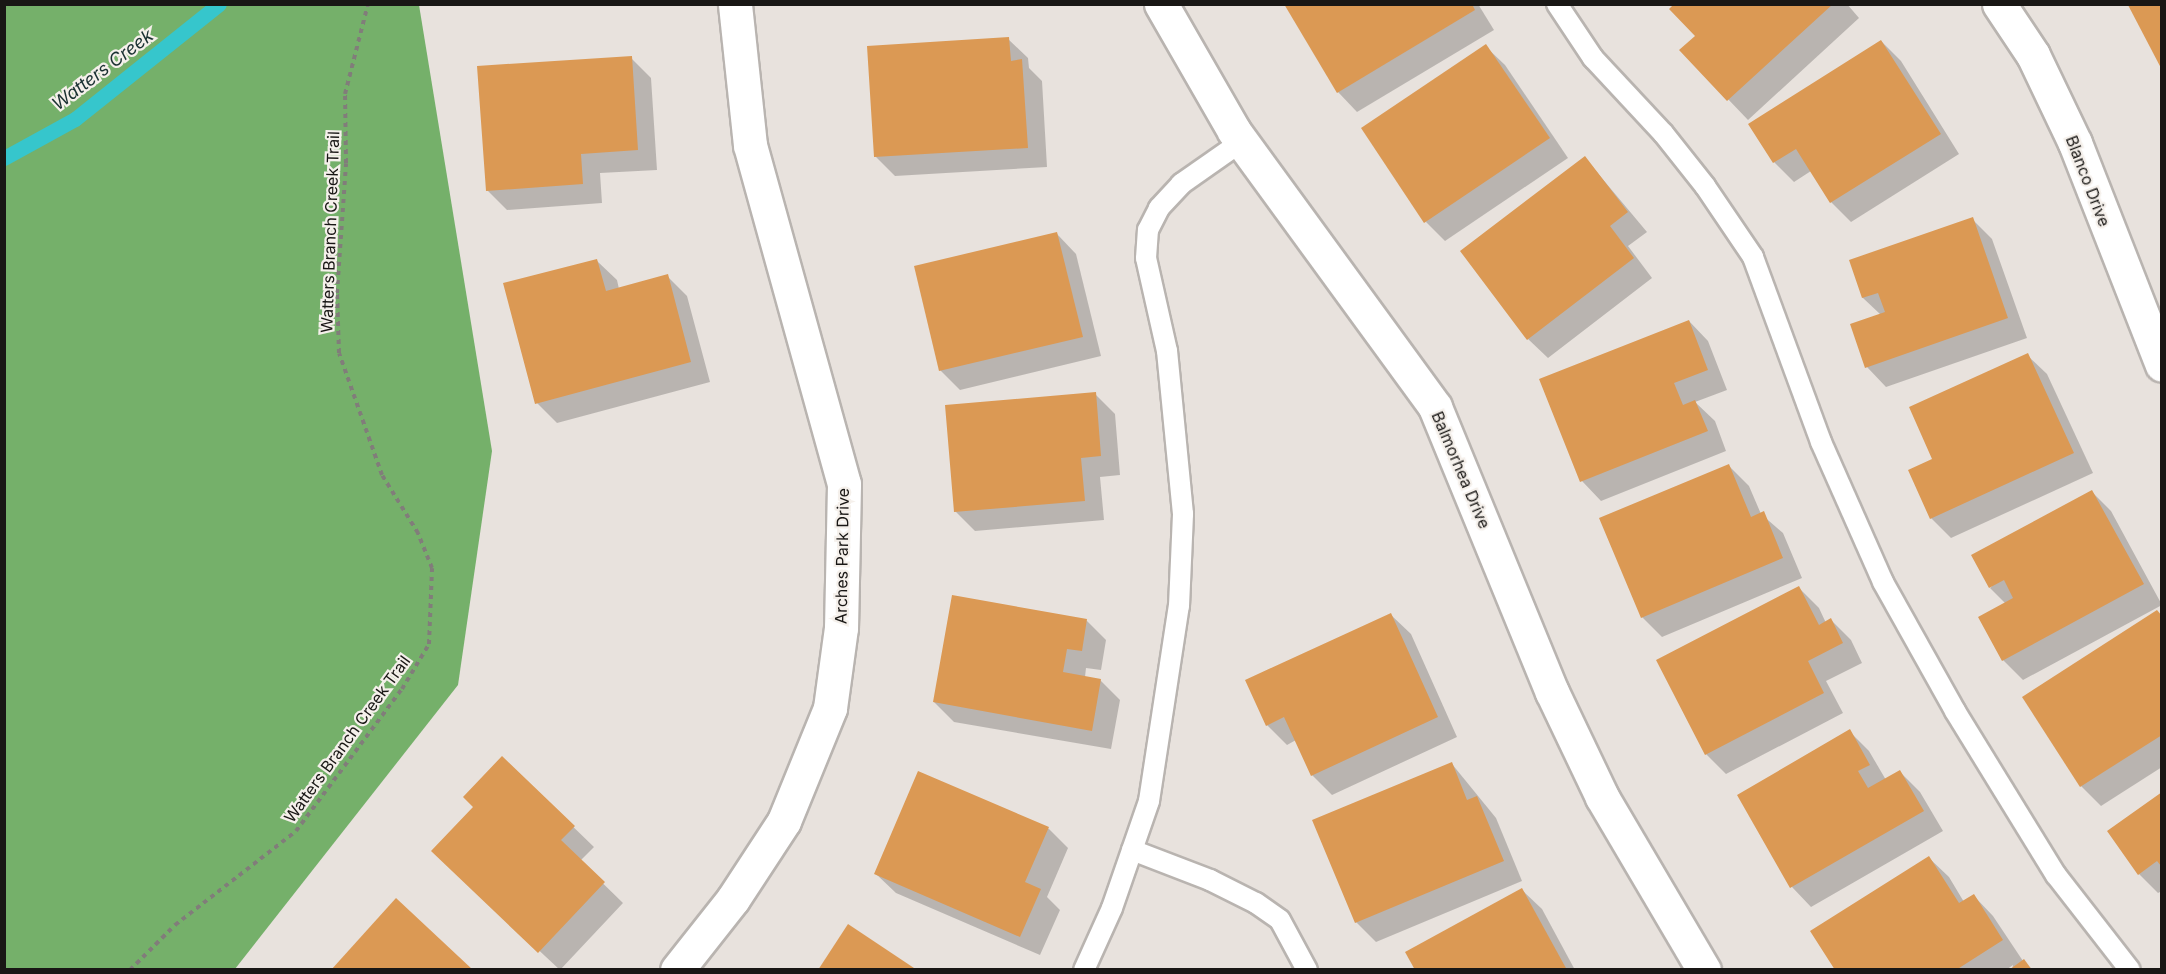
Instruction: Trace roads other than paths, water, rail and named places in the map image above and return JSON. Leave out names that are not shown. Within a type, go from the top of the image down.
[{"type":"street","name":"Arches Park Drive","points":[[677,969],[733,899],[784,821],[830,708],[841,628],[844,484],[750,145],[735,4]]},
{"type":"street","name":"Balmorhea Drive","points":[[1161,4],[1242,142],[1435,407],[1552,693],[1602,798],[1704,969]]},
{"type":"street","name":"Blanco Drive","points":[[1999,4],[2033,55],[2075,143],[2162,365]]},
{"type":"lane","points":[[1557,4],[1593,58],[1663,133],[1705,186],[1753,257],[1821,442],[1883,582],[1955,711],[2056,875],[2130,969]]},
{"type":"lane","points":[[1084,969],[1112,908],[1149,801],[1179,606],[1184,514],[1167,351],[1146,258],[1148,230],[1159,208],[1181,184],[1242,142]]},
{"type":"lane","points":[[1132,850],[1210,880],[1256,903],[1280,920],[1307,969]]},
{"type":"waterway","name":"Watters Creek","points":[[4,158],[75,119],[219,4]]}]
